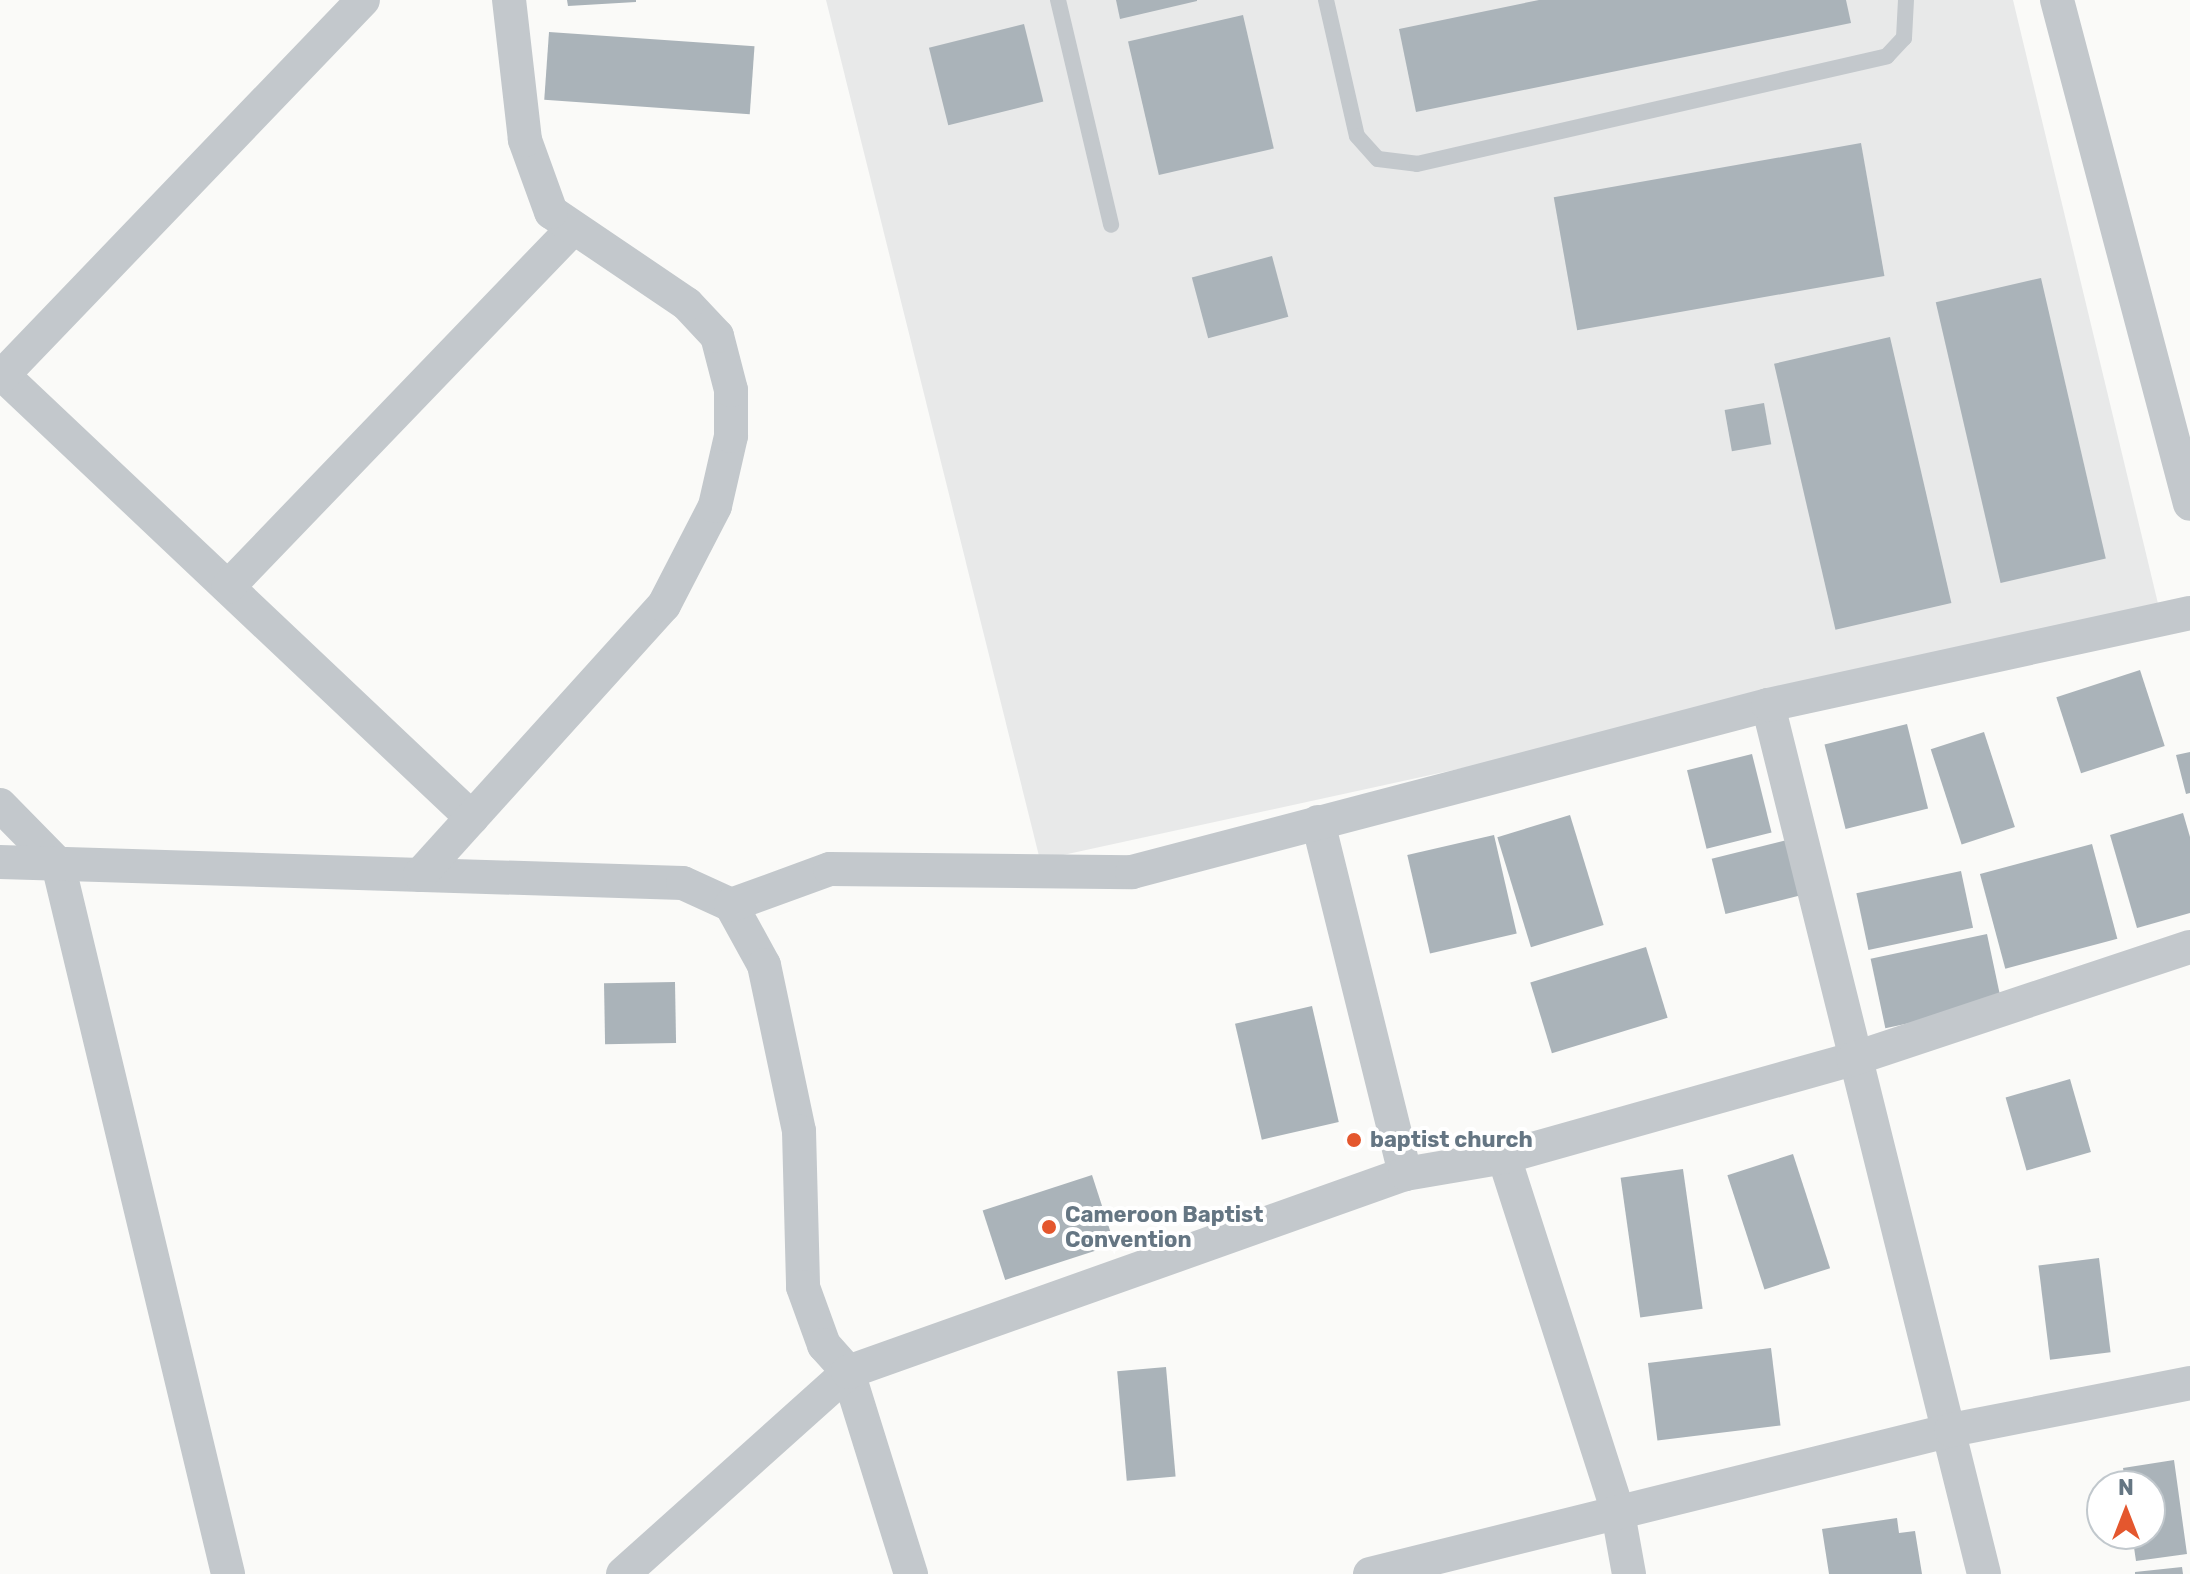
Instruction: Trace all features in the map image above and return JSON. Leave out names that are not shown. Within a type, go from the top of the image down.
[{"type":"street","points":[[363,0],[2,377],[472,818]]},
{"type":"street","points":[[420,875],[664,605],[715,506],[731,436],[731,390],[717,336],[687,304],[551,212],[525,140],[509,0]]},
{"type":"street","points":[[2057,0],[2190,504]]},
{"type":"street","points":[[228,587],[573,228]]},
{"type":"street","points":[[731,905],[830,869],[1132,872],[1768,705],[2190,613]]},
{"type":"street","points":[[1768,705],[1853,1059],[1951,1430],[1984,1574]]},
{"type":"street","points":[[0,805],[58,864],[228,1574]]},
{"type":"street","points":[[1318,822],[1405,1174]]},
{"type":"street","points":[[0,862],[683,883],[731,905],[764,965],[799,1131],[803,1287],[824,1345],[848,1372],[911,1574]]},
{"type":"street","points":[[623,1574],[848,1372],[1405,1174],[1504,1157],[1853,1059],[2190,947]]},
{"type":"street","points":[[1504,1157],[1618,1513],[1629,1574]]},
{"type":"street","points":[[1370,1574],[1951,1430],[2190,1383]]},
{"type":"lane","points":[[1058,0],[1111,225]]},
{"type":"lane","points":[[1326,0],[1357,136],[1378,159],[1417,164],[1887,56],[1904,38],[1906,0]]},
{"type":"shaded area","points":[[826,0],[2013,0],[2161,616],[1040,860]]},
{"type":"building","points":[[567,0],[636,0],[636,2],[568,6]]},
{"type":"building","points":[[1116,0],[1197,0],[1197,1],[1120,19]]},
{"type":"building","points":[[1539,0],[1846,0],[1851,23],[1416,112],[1399,29]]},
{"type":"building","points":[[1243,15],[1274,148],[1159,175],[1128,42]]},
{"type":"building","points":[[1024,24],[1043,102],[948,125],[929,48]]},
{"type":"building","points":[[549,32],[754,46],[750,114],[544,100]]},
{"type":"building","points":[[1861,143],[1884,276],[1577,330],[1554,197]]},
{"type":"building","points":[[1272,256],[1288,317],[1208,338],[1192,277]]},
{"type":"building","points":[[2041,278],[2106,559],[2001,583],[1936,302]]},
{"type":"building","points":[[1890,337],[1951,603],[1835,630],[1774,364]]},
{"type":"building","points":[[1764,403],[1771,444],[1732,451],[1725,410]]},
{"type":"building","points":[[2140,670],[2165,746],[2081,773],[2056,697]]},
{"type":"building","points":[[1907,724],[1928,808],[1846,829],[1825,745]]},
{"type":"building","points":[[1984,732],[2015,827],[1962,844],[1931,749]]},
{"type":"building","points":[[2190,752],[2190,793],[2186,794],[2176,755]]},
{"type":"building","points":[[1752,754],[1772,833],[1707,849],[1687,770]]},
{"type":"building","points":[[2183,813],[2190,837],[2190,913],[2137,928],[2110,835]]},
{"type":"building","points":[[1570,815],[1604,925],[1531,947],[1497,837]]},
{"type":"building","points":[[1494,835],[1517,933],[1430,953],[1407,855]]},
{"type":"building","points":[[1799,837],[1813,892],[1725,914],[1712,859]]},
{"type":"building","points":[[2092,844],[2117,939],[2005,969],[1980,874]]},
{"type":"building","points":[[1961,871],[1973,928],[1868,950],[1856,893]]},
{"type":"building","points":[[1987,934],[2002,1003],[1885,1028],[1871,959]]},
{"type":"building","points":[[1646,947],[1668,1018],[1552,1053],[1530,982]]},
{"type":"building","points":[[675,982],[676,1043],[605,1044],[604,983]]},
{"type":"building","points":[[1312,1006],[1339,1122],[1262,1140],[1235,1024]]},
{"type":"building","points":[[2070,1079],[2091,1152],[2027,1171],[2006,1097]]},
{"type":"building","points":[[1793,1154],[1830,1268],[1764,1289],[1727,1175]]},
{"type":"building","points":[[1683,1169],[1703,1309],[1640,1317],[1621,1178]]},
{"type":"building","name":"Cameroon Baptist Convention","points":[[1092,1175],[1115,1244],[1005,1280],[983,1211]]},
{"type":"building","points":[[2099,1258],[2111,1352],[2050,1360],[2038,1265]]},
{"type":"building","points":[[1771,1348],[1781,1425],[1657,1441],[1648,1363]]},
{"type":"building","points":[[1166,1367],[1176,1477],[1127,1481],[1117,1371]]},
{"type":"building","points":[[2174,1460],[2187,1554],[2136,1561],[2134,1550],[2166,1550],[2166,1470],[2123,1468]]},
{"type":"building","points":[[1897,1518],[1899,1533],[1915,1531],[1922,1574],[1829,1574],[1822,1529]]},
{"type":"building","points":[[2182,1567],[2183,1574],[2135,1574],[2135,1572]]},
{"type":"place","name":"baptist church","points":[[1354,1140]]},
{"type":"place","name":"Cameroon Baptist Convention","points":[[1049,1227]]}]
